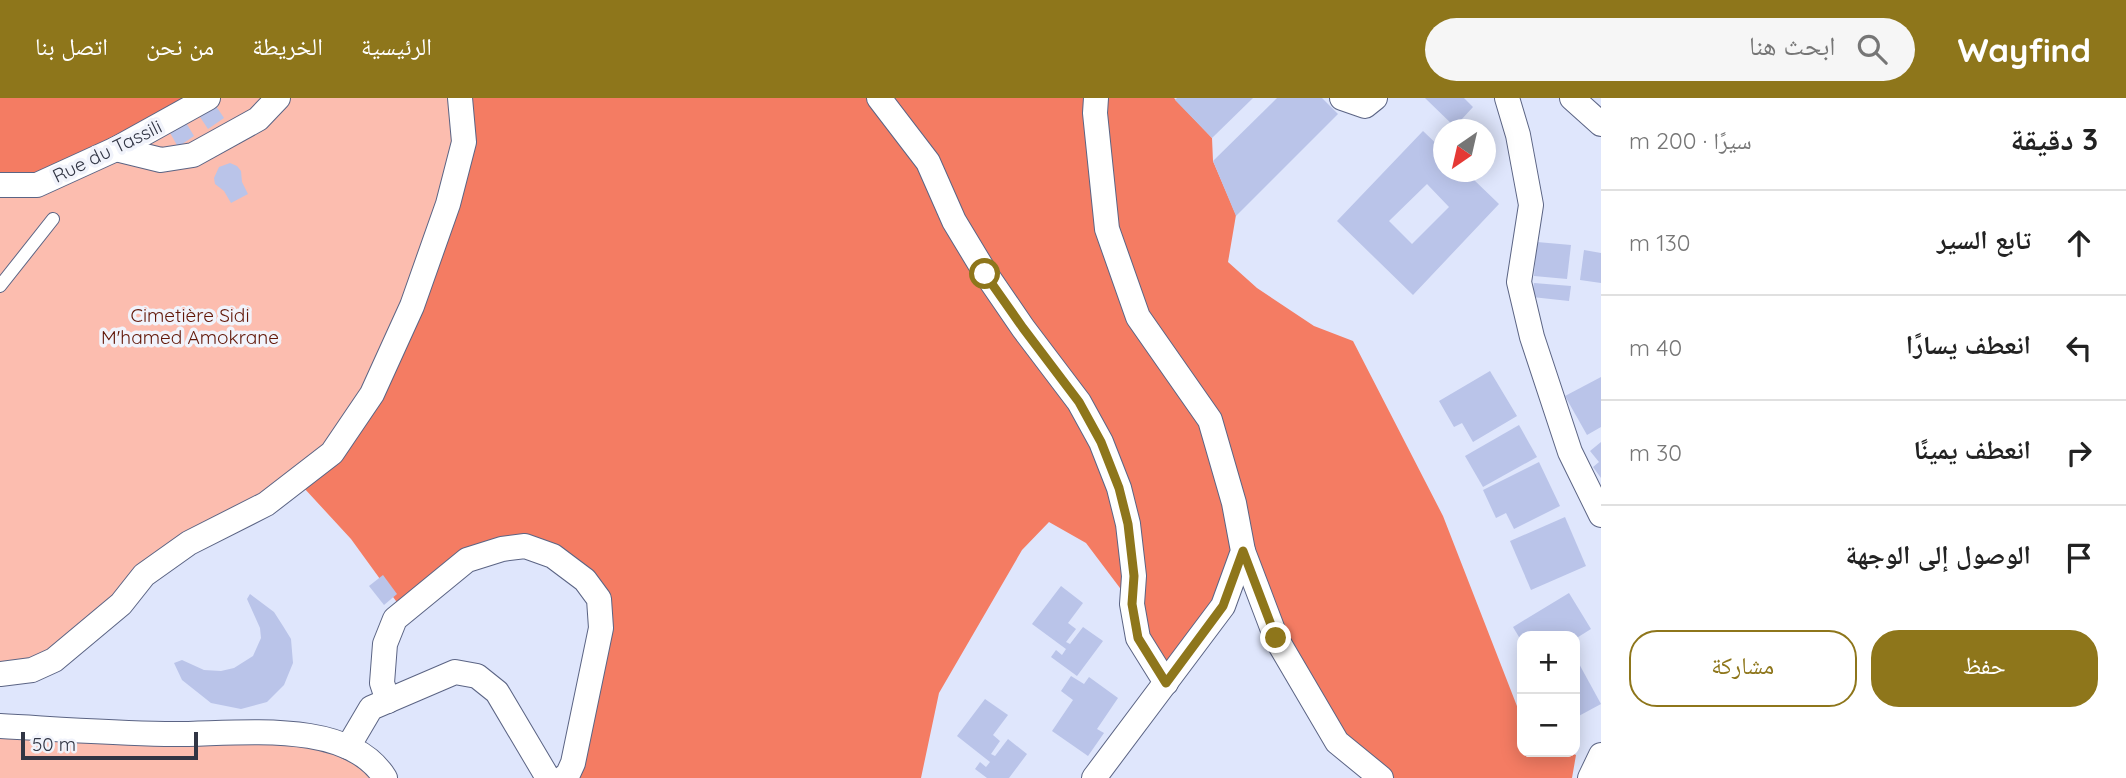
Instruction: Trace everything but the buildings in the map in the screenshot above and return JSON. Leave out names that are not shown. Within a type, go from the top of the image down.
[{"type":"street","name":"Rue du Tassili","points":[[0,184],[37,185],[116,149],[208,98]]},
{"type":"street","points":[[116,149],[161,160],[193,155],[258,119],[278,98]]},
{"type":"street","points":[[0,674],[32,670],[54,660],[121,604],[144,575],[189,543],[266,504],[332,453],[372,394],[412,306],[435,243],[464,142],[460,98]]},
{"type":"street","points":[[879,98],[928,162],[954,221],[985,274],[1079,402],[1101,442],[1119,488],[1128,524],[1134,576],[1132,604],[1138,638],[1166,683]]},
{"type":"street","points":[[1096,98],[1095,113],[1107,229],[1138,317],[1210,420],[1234,503],[1243,551],[1276,638],[1337,742],[1381,778]]},
{"type":"street","points":[[1342,98],[1365,106],[1375,98]]},
{"type":"street","points":[[1507,98],[1518,135],[1531,205],[1518,282],[1532,337],[1570,452],[1601,515]]},
{"type":"street","points":[[1572,98],[1601,124]]},
{"type":"street","points":[[388,701],[382,683],[384,644],[395,619],[467,560],[502,549],[525,546],[553,556],[585,580],[599,599],[601,628],[572,763],[568,774],[563,778]]},
{"type":"street","points":[[1094,778],[1223,606],[1243,551]]},
{"type":"street","points":[[348,747],[370,708],[455,672],[477,676],[497,692],[548,778]]},
{"type":"street","points":[[0,726],[179,735],[272,731],[348,747],[369,759],[385,778]]},
{"type":"street","points":[[1590,778],[1601,755]]},
{"type":"lane","points":[[0,286],[53,219]]},
{"type":"green space","name":"Cimetière Sidi M'hamed Amokrane","points":[[216,98],[460,98],[448,204],[332,453],[189,543],[81,639],[0,674],[0,188]]},
{"type":"green space","points":[[0,726],[310,737],[385,778],[0,778]]},
{"type":"shaded area","points":[[0,98],[208,98],[116,149],[0,185]]},
{"type":"shaded area","points":[[467,98],[1174,98],[1212,138],[1213,161],[1236,215],[1228,262],[1257,288],[1314,326],[1353,341],[1443,516],[1517,706],[1517,757],[1576,757],[1572,778],[1381,778],[1337,742],[1243,552],[1166,683],[1132,604],[1086,543],[1049,522],[1022,550],[939,693],[921,778],[568,778],[608,592],[511,542],[404,612],[351,539],[304,488],[379,403]]},
{"type":"route","points":[[985,274],[1079,402],[1101,442],[1119,488],[1128,524],[1134,576],[1132,604],[1138,638],[1166,683],[1191,653],[1223,606],[1243,551],[1276,638]]}]
